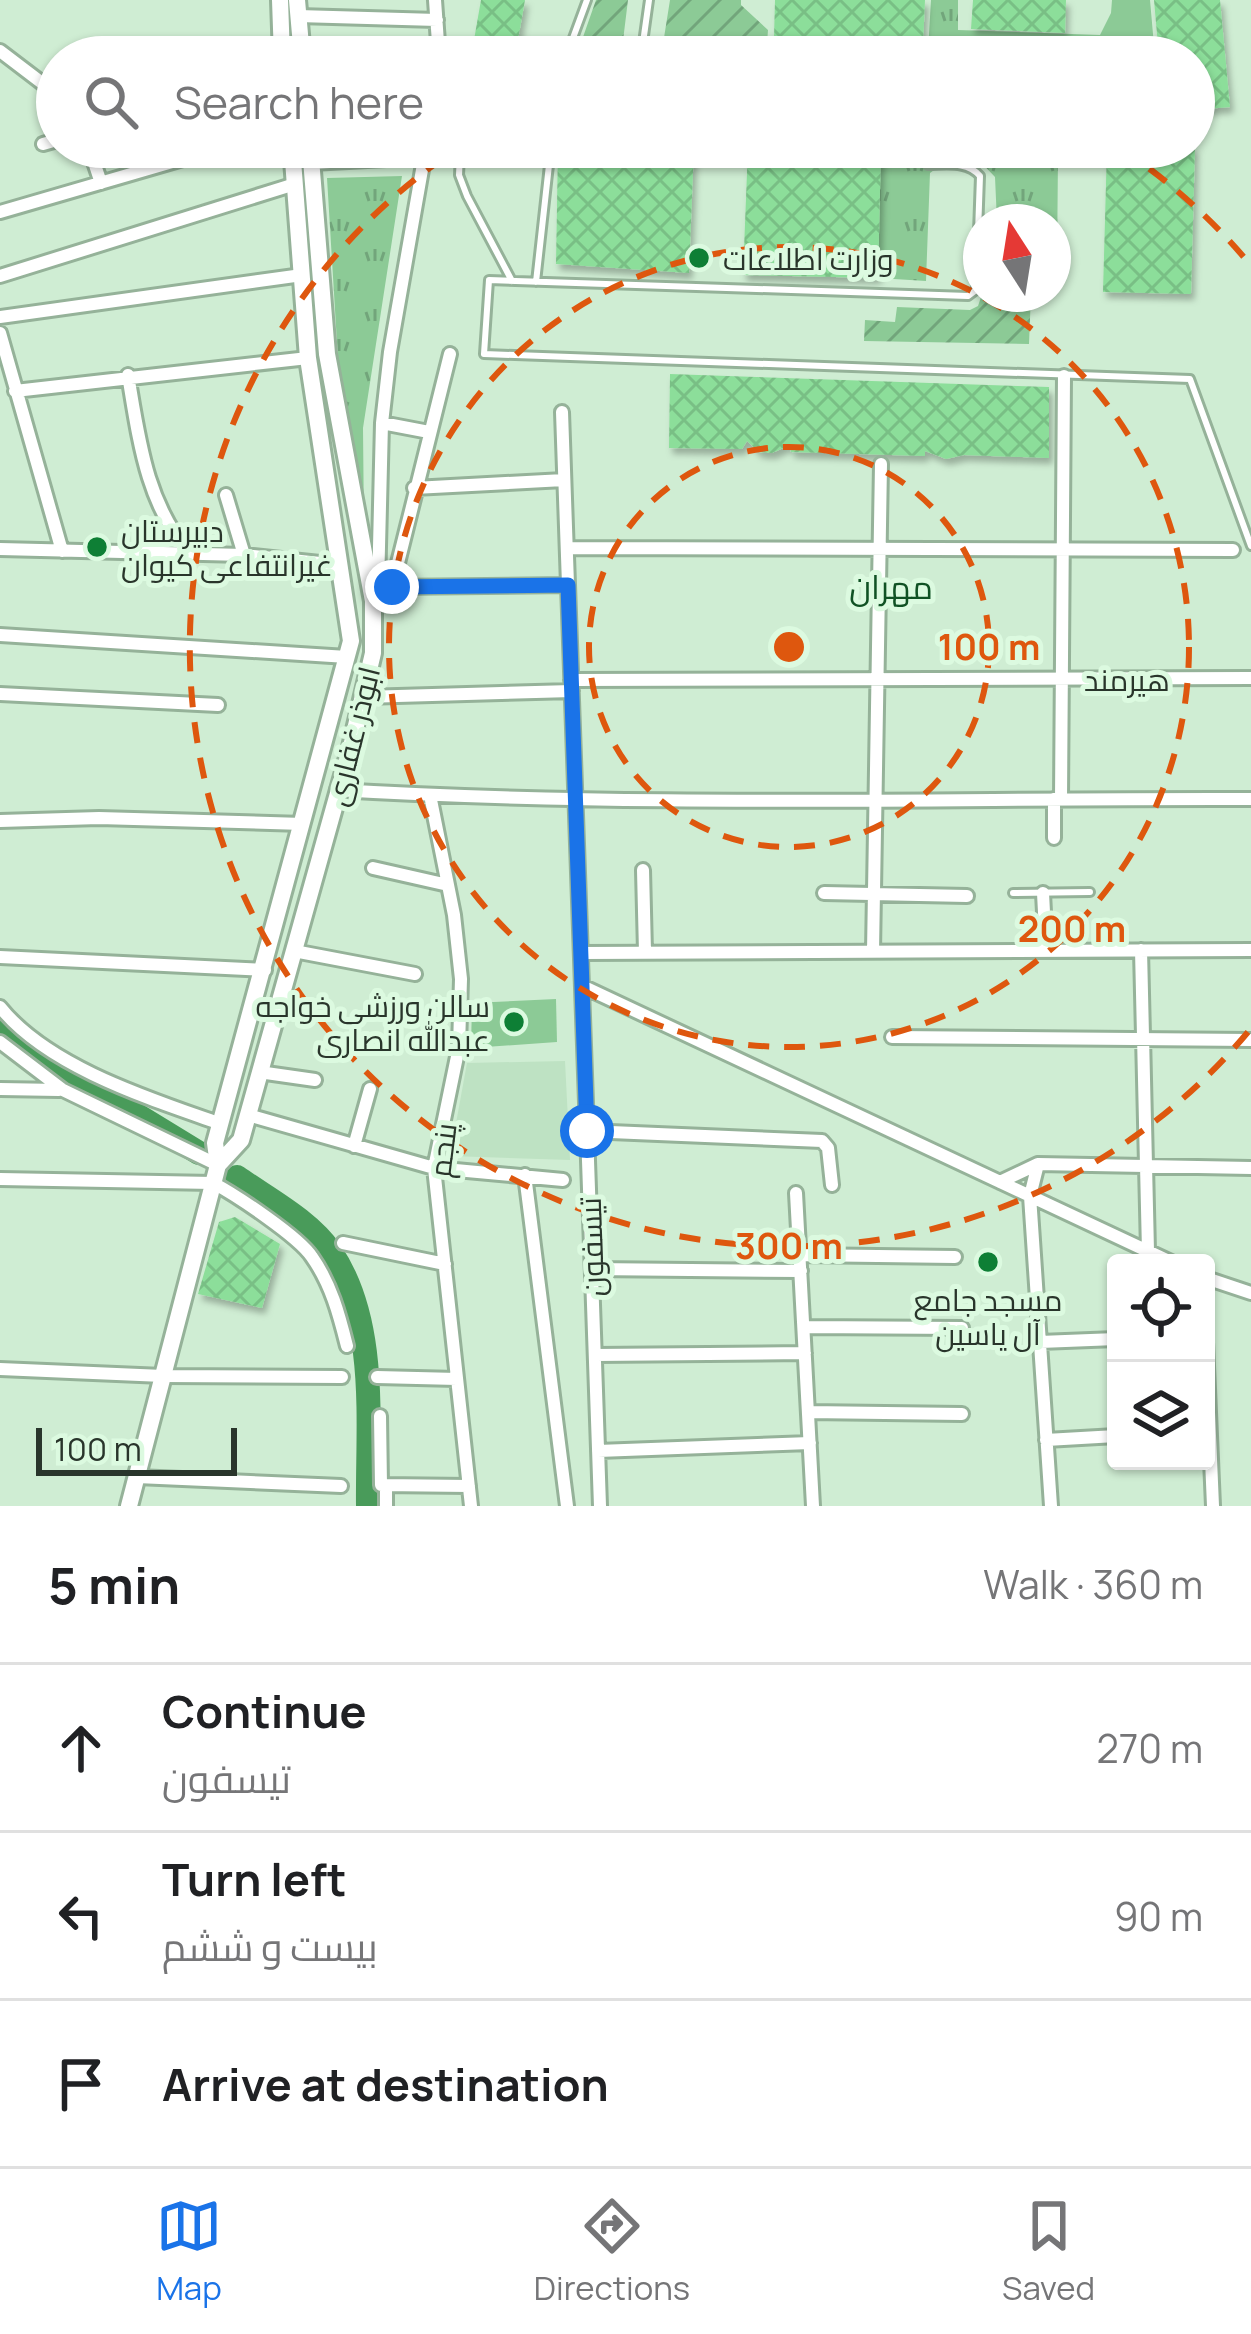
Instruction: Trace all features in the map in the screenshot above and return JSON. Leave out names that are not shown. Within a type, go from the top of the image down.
[{"type":"main road","points":[[280,0],[281,36]]},
{"type":"main road","name":"ابوذر غفاری","points":[[129,1506],[216,1174],[215,1143],[351,641],[308,358],[294,168]]},
{"type":"main road","name":"ابوذر غفاری","points":[[216,1174],[241,1139],[294,951],[363,697],[380,588],[365,565],[327,354],[311,168]]},
{"type":"main road","points":[[339,565],[365,565]]},
{"type":"street","points":[[435,0],[438,36]]},
{"type":"street","points":[[297,8],[437,20]]},
{"type":"street","points":[[0,51],[36,78]]},
{"type":"street","points":[[96,168],[101,183]]},
{"type":"street","points":[[0,212],[145,168]]},
{"type":"street","points":[[380,588],[382,423],[422,168]]},
{"type":"street","points":[[0,277],[295,184]]},
{"type":"street","points":[[0,317],[302,275]]},
{"type":"street","points":[[0,333],[62,551]]},
{"type":"street","points":[[380,588],[414,488],[450,354]]},
{"type":"street","points":[[15,391],[308,358]]},
{"type":"street","points":[[128,376],[149,484],[168,529],[190,554]]},
{"type":"street","points":[[1054,838],[1064,376]]},
{"type":"street","name":"تیسفون","points":[[562,412],[600,1506]]},
{"type":"street","points":[[382,423],[429,432]]},
{"type":"street","points":[[873,952],[881,464]]},
{"type":"street","points":[[414,488],[564,480]]},
{"type":"street","points":[[226,495],[244,555]]},
{"type":"street","points":[[567,548],[1233,550]]},
{"type":"street","points":[[0,549],[244,555],[339,565]]},
{"type":"street","points":[[380,588],[568,585]]},
{"type":"street","points":[[0,635],[347,657]]},
{"type":"street","name":"هیرمند","points":[[363,697],[571,685],[876,677],[1251,678]]},
{"type":"street","points":[[0,694],[218,705]]},
{"type":"street","points":[[338,790],[874,800],[1251,799]]},
{"type":"street","name":"پنجم","points":[[430,795],[461,979],[459,1047],[434,1168],[471,1506]]},
{"type":"street","points":[[0,821],[100,818],[303,824]]},
{"type":"street","points":[[373,868],[448,885]]},
{"type":"street","points":[[643,870],[645,952]]},
{"type":"street","points":[[824,893],[967,896]]},
{"type":"street","points":[[1043,893],[1046,951]]},
{"type":"street","points":[[1141,950],[1148,1251]]},
{"type":"street","points":[[581,953],[1251,950]]},
{"type":"street","points":[[294,951],[415,974]]},
{"type":"street","points":[[0,957],[265,970]]},
{"type":"street","points":[[582,986],[1154,1254]]},
{"type":"street","points":[[0,1007],[38,1042],[114,1083],[221,1124]]},
{"type":"street","points":[[892,1037],[1251,1040]]},
{"type":"street","points":[[0,1042],[63,1090],[216,1174],[310,1252],[334,1295],[346,1346]]},
{"type":"street","points":[[260,1072],[315,1081]]},
{"type":"street","points":[[0,1089],[63,1090]]},
{"type":"street","points":[[354,1146],[370,1089]]},
{"type":"street","points":[[248,1114],[434,1168],[563,1180]]},
{"type":"street","points":[[587,1131],[822,1141],[828,1148],[832,1185]]},
{"type":"street","points":[[1000,1182],[1038,1164],[1251,1168]]},
{"type":"street","points":[[1038,1164],[1030,1196],[1051,1506]]},
{"type":"street","points":[[0,1179],[216,1174]]},
{"type":"street","points":[[525,1175],[567,1506]]},
{"type":"street","points":[[796,1193],[813,1506]]},
{"type":"street","points":[[343,1243],[445,1264]]},
{"type":"street","points":[[800,1255],[956,1257]]},
{"type":"street","points":[[592,1269],[801,1271]]},
{"type":"street","points":[[1215,1282],[1251,1293]]},
{"type":"street","points":[[804,1327],[962,1328]]},
{"type":"street","points":[[1040,1342],[1107,1339]]},
{"type":"street","points":[[595,1355],[805,1353]]},
{"type":"street","points":[[1207,1362],[1213,1506]]},
{"type":"street","points":[[0,1369],[341,1377]]},
{"type":"street","points":[[377,1377],[457,1379]]},
{"type":"street","points":[[808,1412],[962,1414]]},
{"type":"street","points":[[380,1417],[386,1506]]},
{"type":"street","points":[[1046,1440],[1107,1437]]},
{"type":"street","points":[[598,1451],[810,1443]]},
{"type":"street","points":[[137,1477],[341,1486]]},
{"type":"street","points":[[384,1485],[469,1486]]},
{"type":"lane","points":[[573,36],[586,0]]},
{"type":"lane","points":[[644,36],[649,0]]},
{"type":"lane","points":[[459,168],[512,281]]},
{"type":"lane","points":[[536,282],[549,168]]},
{"type":"lane","points":[[973,168],[980,176],[976,290],[968,296],[489,280],[484,355],[1190,380],[1251,546]]},
{"type":"lane","points":[[1012,893],[1090,892]]},
{"type":"shaded area","points":[[565,1061],[570,1160],[450,1156],[467,1063]]},
{"type":"green space","points":[[596,0],[628,0],[624,36],[583,36]]},
{"type":"green space","points":[[670,0],[741,0],[768,30],[768,36],[664,36]]},
{"type":"green space","points":[[931,0],[958,0],[958,30],[1100,35],[1112,0],[1150,0],[1153,36],[929,36]]},
{"type":"green space","points":[[881,168],[937,168],[930,173],[926,281],[878,278]]},
{"type":"green space","points":[[986,168],[1058,168],[1058,204],[996,204],[995,177]]},
{"type":"green space","points":[[402,176],[363,428],[364,528],[348,524],[327,178]]},
{"type":"green space","points":[[897,307],[1030,312],[1029,344],[864,341],[865,320],[895,322]]},
{"type":"green space","name":"سالن ورزشی خواجه عبدالله انصاری","points":[[556,999],[557,1042],[471,1048],[472,1003]]},
{"type":"building","points":[[481,0],[525,0],[519,36],[475,36]]},
{"type":"building","points":[[775,0],[925,0],[923,36],[774,36]]},
{"type":"building","points":[[973,0],[1066,0],[1065,33],[971,29]]},
{"type":"building","points":[[1154,0],[1220,0],[1230,107],[1215,108],[1215,36],[1157,36]]},
{"type":"building","points":[[558,168],[693,168],[689,273],[556,264]]},
{"type":"building","points":[[747,168],[881,168],[878,278],[743,275]]},
{"type":"building","points":[[1106,168],[1194,168],[1191,294],[1103,292]]},
{"type":"building","points":[[670,374],[1049,387],[1049,458],[964,455],[946,459],[925,451],[925,456],[791,452],[790,445],[772,453],[759,452],[747,441],[742,449],[669,448]]},
{"type":"building","points":[[235,1217],[280,1244],[262,1308],[198,1294],[219,1222]]},
{"type":"waterway","points":[[0,1025],[11,1038],[199,1153]]},
{"type":"waterway","points":[[237,1177],[311,1230],[331,1252],[346,1280],[364,1342],[368,1506]]},
{"type":"place","name":"وزارت اطلاعات","points":[[699,258]]},
{"type":"place","name":"دبیرستان غیرانتفاعی کیوان","points":[[97,547]]},
{"type":"place","name":"سالن ورزشی خواجه عبدالله انصاری","points":[[514,1022]]},
{"type":"place","name":"مسجد جامع آل یاسین","points":[[988,1262]]},
{"type":"district","name":"مهران","points":[[891,586]]},
{"type":"route","points":[[392,587],[568,585],[587,1131]]}]
